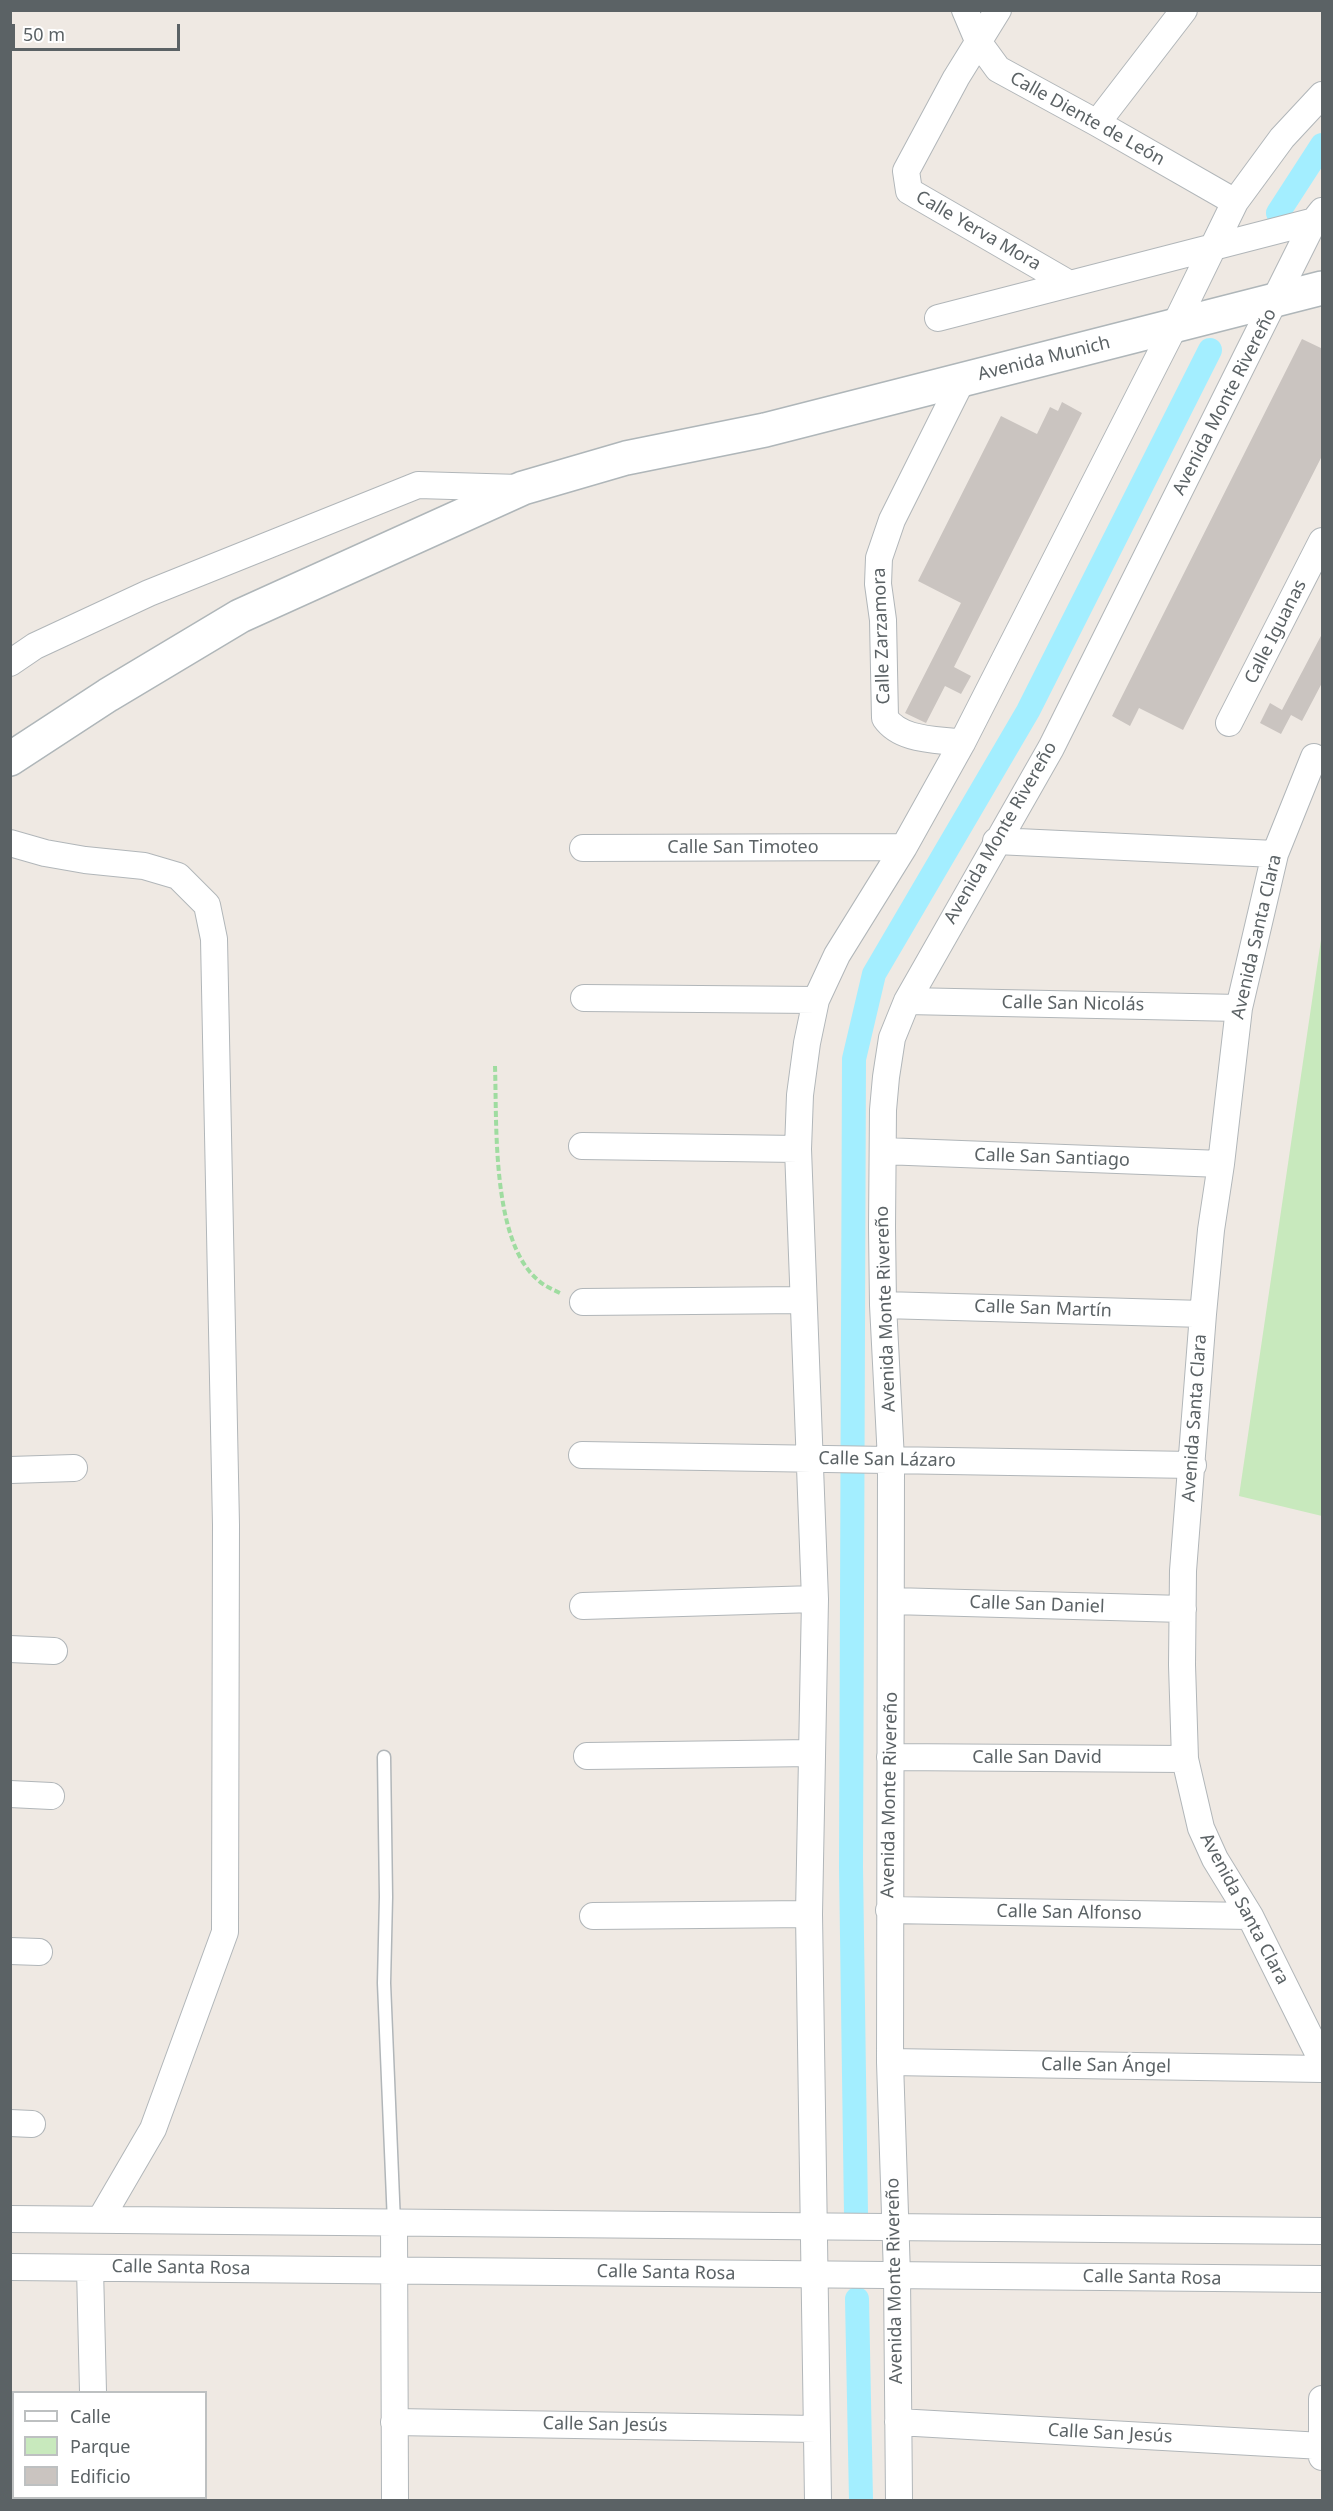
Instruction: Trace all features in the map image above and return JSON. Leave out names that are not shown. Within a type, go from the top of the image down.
[{"type":"main road","name":"Avenida Munich","points":[[11,758],[108,695],[240,616],[523,488],[626,458],[765,430],[1323,288]]},
{"type":"street","name":"Calle Diente de León","points":[[965,10],[979,43],[998,69],[1235,202]]},
{"type":"street","points":[[979,43],[998,10]]},
{"type":"street","points":[[1097,123],[1184,10]]},
{"type":"street","name":"Calle Yerva Mora","points":[[979,43],[956,78],[906,171],[909,191],[1068,283]]},
{"type":"street","points":[[818,2500],[809,1914],[815,1599],[813,1459],[803,1300],[798,1149],[800,1095],[807,1042],[816,1000],[837,956],[904,847],[962,743],[1175,326],[1211,247],[1235,202],[1282,138],[1323,95]]},
{"type":"street","points":[[938,318],[1320,217]]},
{"type":"street","name":"Avenida Monte Rivereño","points":[[899,2500],[897,2275],[890,2062],[892,1601],[890,1460],[883,1305],[883,1110],[892,1038],[907,1001],[1051,748],[1320,217]]},
{"type":"street","name":"Calle Zarzamora","points":[[962,380],[892,520],[879,558],[878,571],[883,620],[885,718],[892,728],[901,734],[962,743]]},
{"type":"street","points":[[10,663],[35,646],[149,592],[418,485],[523,488]]},
{"type":"street","name":"Calle Iguanas","points":[[1229,723],[1323,541]]},
{"type":"street","name":"Avenida Santa Clara","points":[[1314,757],[1275,854],[1239,1008],[1211,1230],[1203,1314],[1183,1571],[1183,1609],[1185,1759],[1201,1828],[1215,1859],[1250,1916],[1323,2061]]},
{"type":"street","points":[[996,841],[1275,854]]},
{"type":"street","points":[[10,843],[45,853],[85,860],[144,866],[178,876],[207,905],[214,939],[226,1525],[225,1932],[153,2129],[100,2220]]},
{"type":"street","name":"Calle San Timoteo","points":[[583,848],[904,847]]},
{"type":"street","points":[[584,998],[816,1000]]},
{"type":"street","name":"Calle San Nicolás","points":[[907,1001],[1239,1008]]},
{"type":"street","points":[[582,1146],[798,1149]]},
{"type":"street","name":"Calle San Santiago","points":[[883,1151],[1221,1164]]},
{"type":"street","points":[[583,1302],[803,1300]]},
{"type":"street","name":"Calle San Martín","points":[[883,1305],[1203,1314]]},
{"type":"street","name":"Calle San Lázaro","points":[[582,1455],[1193,1465]]},
{"type":"street","points":[[10,1470],[74,1468]]},
{"type":"street","points":[[583,1606],[815,1599]]},
{"type":"street","name":"Calle San Daniel","points":[[892,1601],[1183,1609]]},
{"type":"street","points":[[10,1649],[54,1651]]},
{"type":"street","points":[[587,1756],[812,1753]]},
{"type":"street","name":"Calle San David","points":[[890,1757],[1185,1759]]},
{"type":"street","points":[[10,1794],[51,1796]]},
{"type":"street","name":"Calle San Alfonso","points":[[889,1910],[1250,1916]]},
{"type":"street","points":[[593,1916],[809,1914]]},
{"type":"street","points":[[10,1951],[39,1952]]},
{"type":"street","name":"Calle San Ángel","points":[[890,2062],[1323,2069]]},
{"type":"street","points":[[10,2219],[1323,2231]]},
{"type":"street","points":[[394,2223],[395,2500]]},
{"type":"street","name":"Calle Santa Rosa","points":[[10,2267],[1323,2279]]},
{"type":"street","points":[[90,2268],[93,2391]]},
{"type":"street","points":[[1323,2399],[1323,2457]]},
{"type":"street","name":"Calle San Jesús","points":[[394,2422],[816,2428]]},
{"type":"street","name":"Calle San Jesús","points":[[898,2422],[1322,2446]]},
{"type":"lane","points":[[384,1757],[386,1898],[384,1983],[394,2223]]},
{"type":"path","points":[[495,1066],[499,1176],[510,1232],[524,1263],[538,1280],[556,1291],[583,1302]]},
{"type":"green space","points":[[1322,933],[1322,1516],[1239,1496]]},
{"type":"building","points":[[1302,339],[1323,349],[1323,454],[1183,730],[1139,708],[1130,726],[1112,716]]},
{"type":"building","points":[[1062,402],[1082,413],[954,667],[971,676],[961,694],[945,686],[926,723],[905,713],[961,603],[918,581],[1001,416],[1037,434],[1050,407],[1058,411]]},
{"type":"building","points":[[1323,632],[1323,681],[1302,721],[1291,715],[1281,734],[1260,723],[1270,703],[1282,710]]},
{"type":"waterway","points":[[1278,213],[1322,145]]},
{"type":"waterway","points":[[856,2214],[851,1867],[854,1059],[874,974],[1028,711],[1210,350]]},
{"type":"waterway","points":[[857,2299],[861,2500]]}]
